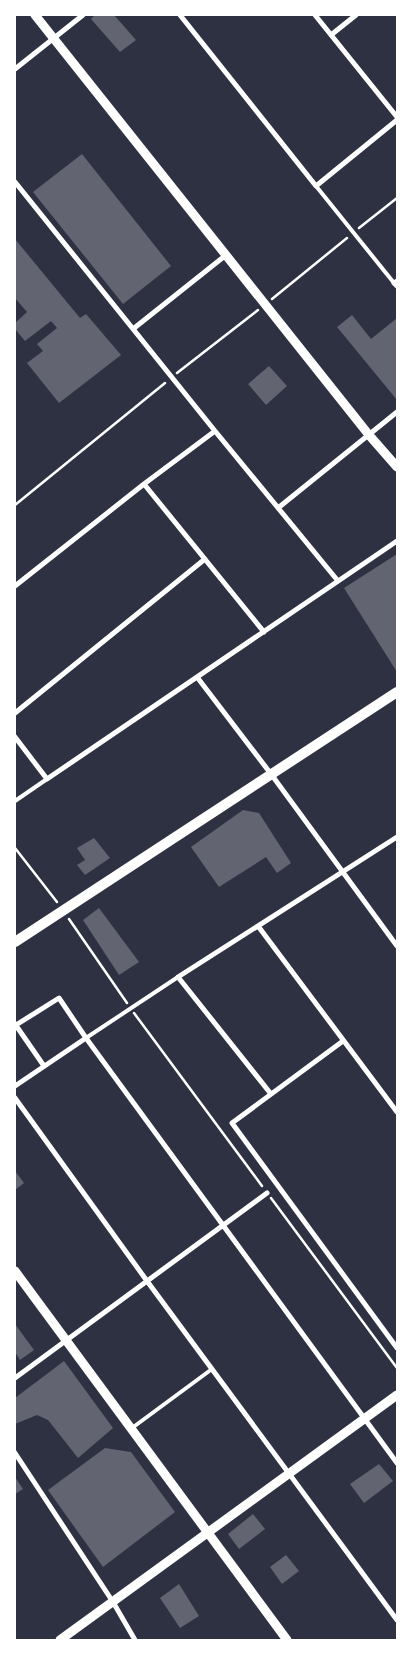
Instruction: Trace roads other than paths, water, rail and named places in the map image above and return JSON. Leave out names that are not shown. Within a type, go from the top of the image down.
[{"type":"main road","points":[[15,942],[397,692]]},
{"type":"street","points":[[35,15],[397,467]]},
{"type":"street","points":[[15,69],[83,15]]},
{"type":"street","points":[[180,15],[316,186],[397,118],[315,15]]},
{"type":"street","points":[[331,35],[356,15]]},
{"type":"street","points":[[15,182],[338,581]]},
{"type":"street","points":[[133,328],[226,255]]},
{"type":"street","points":[[278,508],[397,412]]},
{"type":"street","points":[[15,586],[144,484],[215,431]]},
{"type":"street","points":[[144,484],[264,632]]},
{"type":"street","points":[[15,737],[47,779],[397,541]]},
{"type":"street","points":[[15,712],[205,559]]},
{"type":"street","points":[[197,677],[271,774],[397,946]]},
{"type":"street","points":[[271,1094],[178,977],[397,836]]},
{"type":"street","points":[[258,926],[397,1112]]},
{"type":"street","points":[[44,1066],[16,1024],[59,998],[86,1038],[397,1463]]},
{"type":"street","points":[[15,1086],[86,1038]]},
{"type":"street","points":[[343,1041],[232,1123],[397,1348]]},
{"type":"street","points":[[15,1098],[147,1281],[397,1620]]},
{"type":"street","points":[[15,1378],[267,1193]]},
{"type":"street","points":[[15,1271],[287,1640]]},
{"type":"street","points":[[60,1640],[397,1395]]},
{"type":"street","points":[[15,1453],[113,1602],[135,1640]]},
{"type":"lane","points":[[316,186],[396,283]]},
{"type":"lane","points":[[15,801],[47,779]]},
{"type":"lane","points":[[86,1038],[178,977]]},
{"type":"lane","points":[[132,1429],[212,1369]]}]
